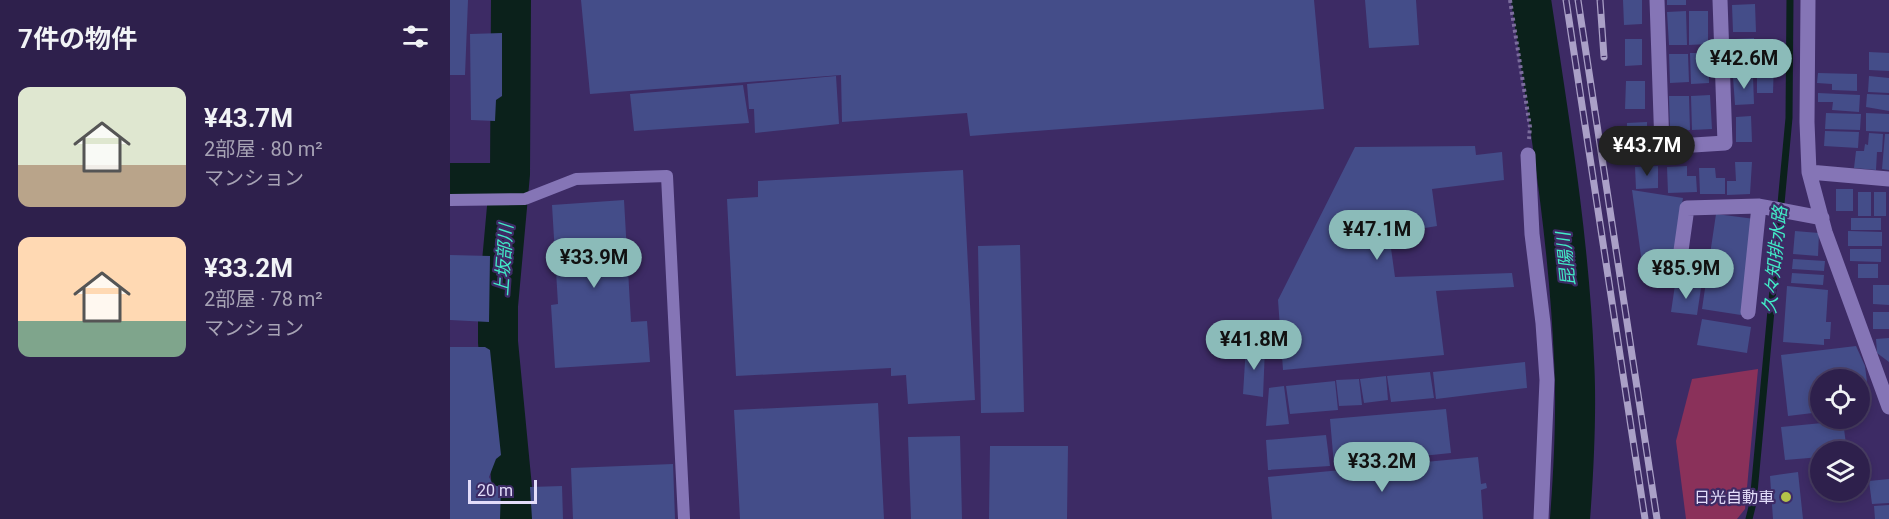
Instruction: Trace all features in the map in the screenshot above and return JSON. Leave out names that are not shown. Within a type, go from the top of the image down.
[{"type":"street","points":[[1656,0],[1662,147],[1725,143],[1720,0]]},
{"type":"street","points":[[1808,0],[1809,172],[1822,218],[1885,384],[1889,406]]},
{"type":"street","points":[[1528,155],[1532,234],[1543,323],[1547,380],[1541,519]]},
{"type":"street","points":[[1809,172],[1889,179]]},
{"type":"street","points":[[1678,272],[1687,208],[1762,206],[1822,218]]},
{"type":"street","points":[[1748,312],[1762,206]]},
{"type":"lane","points":[[450,200],[525,199],[576,179],[667,176],[684,519]]},
{"type":"path","points":[[1510,0],[1530,127],[1528,155]]},
{"type":"shaded area","points":[[1758,369],[1745,509],[1737,519],[1686,519],[1676,441],[1692,379]]},
{"type":"building","points":[[450,0],[468,0],[465,75],[450,75]]},
{"type":"building","points":[[581,0],[1314,0],[1324,109],[970,136],[967,113],[842,122],[841,75],[590,94]]},
{"type":"building","points":[[1365,0],[1416,0],[1419,45],[1369,48]]},
{"type":"building","points":[[1623,0],[1642,0],[1642,24],[1624,25]]},
{"type":"building","points":[[1667,0],[1686,0],[1686,5],[1667,5]]},
{"type":"building","points":[[1755,4],[1756,32],[1733,32],[1732,5]]},
{"type":"building","points":[[1686,11],[1687,45],[1669,45],[1667,12]]},
{"type":"building","points":[[1689,11],[1708,11],[1708,44],[1689,45]]},
{"type":"building","points":[[502,33],[502,96],[496,100],[495,121],[471,120],[470,34]]},
{"type":"building","points":[[1754,38],[1754,69],[1736,70],[1735,39]]},
{"type":"building","points":[[1625,39],[1642,39],[1642,65],[1625,66]]},
{"type":"building","points":[[1869,52],[1889,53],[1889,71],[1869,70]]},
{"type":"building","points":[[1690,53],[1709,53],[1709,83],[1691,84]]},
{"type":"building","points":[[1669,54],[1688,54],[1689,82],[1670,83]]},
{"type":"building","points":[[1757,60],[1774,60],[1773,93],[1757,93]]},
{"type":"building","points":[[1818,73],[1857,74],[1857,91],[1832,90],[1832,84],[1817,83]]},
{"type":"building","points":[[836,76],[839,124],[755,133],[754,109],[749,109],[747,84]]},
{"type":"building","points":[[1753,76],[1754,104],[1735,105],[1733,77]]},
{"type":"building","points":[[1869,76],[1889,78],[1889,93],[1868,92]]},
{"type":"building","points":[[1626,81],[1645,81],[1645,109],[1625,109]]},
{"type":"building","points":[[743,85],[749,123],[634,131],[630,94]]},
{"type":"building","points":[[1818,93],[1860,95],[1859,112],[1832,110],[1833,102],[1818,102]]},
{"type":"building","points":[[1867,94],[1889,95],[1889,111],[1866,107]]},
{"type":"building","points":[[1710,95],[1712,129],[1692,130],[1691,96]]},
{"type":"building","points":[[1669,96],[1689,96],[1690,130],[1670,131]]},
{"type":"building","points":[[1826,113],[1861,114],[1860,130],[1825,129]]},
{"type":"building","points":[[1866,113],[1889,114],[1889,132],[1866,131]]},
{"type":"building","points":[[1751,116],[1752,142],[1736,142],[1736,117]]},
{"type":"building","points":[[1647,122],[1647,151],[1627,151],[1627,123]]},
{"type":"building","points":[[1825,131],[1859,132],[1858,148],[1824,146]]},
{"type":"building","points":[[1869,133],[1883,134],[1882,152],[1877,152],[1876,170],[1854,168],[1856,151],[1864,151],[1865,144],[1868,145]]},
{"type":"building","points":[[1885,134],[1889,134],[1889,170],[1882,169]]},
{"type":"building","points":[[1475,146],[1476,155],[1502,152],[1504,180],[1432,189],[1437,226],[1389,234],[1395,277],[1512,273],[1514,287],[1436,291],[1444,355],[1283,370],[1278,300],[1355,147]]},
{"type":"building","points":[[1735,162],[1752,162],[1750,194],[1727,195],[1727,181],[1736,181]]},
{"type":"building","points":[[1658,166],[1658,188],[1636,189],[1635,167]]},
{"type":"building","points":[[1687,166],[1687,176],[1696,176],[1697,192],[1668,193],[1667,167]]},
{"type":"building","points":[[1699,168],[1715,168],[1716,178],[1725,178],[1725,194],[1700,194]]},
{"type":"building","points":[[963,170],[975,400],[908,404],[906,375],[891,376],[891,368],[736,376],[727,199],[758,197],[758,181]]},
{"type":"building","points":[[1836,189],[1853,189],[1853,211],[1836,211]]},
{"type":"building","points":[[1632,190],[1683,198],[1669,282],[1644,278]]},
{"type":"building","points":[[1858,192],[1871,192],[1871,216],[1858,216]]},
{"type":"building","points":[[1874,192],[1886,192],[1886,216],[1874,216]]},
{"type":"building","points":[[624,200],[631,322],[647,321],[650,362],[555,368],[551,305],[558,304],[552,205]]},
{"type":"building","points":[[1716,214],[1755,219],[1741,315],[1702,309]]},
{"type":"building","points":[[1851,218],[1881,218],[1881,230],[1851,230]]},
{"type":"building","points":[[1795,231],[1819,233],[1818,256],[1793,254]]},
{"type":"building","points":[[1848,231],[1882,232],[1882,246],[1848,246]]},
{"type":"building","points":[[1020,245],[1024,412],[981,413],[978,246]]},
{"type":"building","points":[[1850,249],[1881,249],[1881,262],[1850,261]]},
{"type":"building","points":[[450,255],[490,256],[489,322],[450,320]]},
{"type":"building","points":[[1793,259],[1825,261],[1824,271],[1792,269]]},
{"type":"building","points":[[1858,264],[1878,264],[1878,278],[1858,278]]},
{"type":"building","points":[[1792,273],[1824,275],[1823,285],[1791,283]]},
{"type":"building","points":[[1675,285],[1701,288],[1697,315],[1671,312]]},
{"type":"building","points":[[1873,285],[1889,285],[1889,305],[1873,304]]},
{"type":"building","points":[[1787,286],[1828,290],[1826,322],[1831,322],[1830,339],[1824,339],[1824,345],[1783,342]]},
{"type":"building","points":[[1873,312],[1889,312],[1889,329],[1873,329]]},
{"type":"building","points":[[1702,319],[1751,327],[1747,353],[1697,345]]},
{"type":"building","points":[[1889,338],[1889,362],[1877,353],[1876,339]]},
{"type":"building","points":[[1246,346],[1265,347],[1263,397],[1243,394]]},
{"type":"building","points":[[1856,346],[1865,369],[1810,369],[1810,413],[1788,416],[1781,355]]},
{"type":"building","points":[[450,347],[485,347],[490,350],[501,455],[496,459],[489,477],[493,485],[501,487],[500,519],[450,519]]},
{"type":"building","points":[[1525,362],[1527,388],[1436,399],[1433,372]]},
{"type":"building","points":[[1430,372],[1434,398],[1391,402],[1387,376]]},
{"type":"building","points":[[1386,376],[1388,400],[1364,403],[1360,379]]},
{"type":"building","points":[[1359,379],[1362,405],[1339,406],[1336,380]]},
{"type":"building","points":[[1335,381],[1338,410],[1290,414],[1286,386]]},
{"type":"building","points":[[1284,386],[1289,424],[1266,426],[1269,388]]},
{"type":"building","points":[[878,403],[884,519],[740,519],[734,410]]},
{"type":"building","points":[[1446,409],[1451,453],[1334,465],[1330,419]]},
{"type":"building","points":[[1810,424],[1810,429],[1844,429],[1846,441],[1810,441],[1810,458],[1785,460],[1781,427]]},
{"type":"building","points":[[1326,435],[1330,466],[1268,470],[1266,440]]},
{"type":"building","points":[[960,436],[962,519],[911,519],[908,437]]},
{"type":"building","points":[[990,446],[1068,446],[1067,519],[989,519]]},
{"type":"building","points":[[1478,457],[1481,484],[1486,483],[1487,488],[1481,490],[1483,519],[1272,519],[1268,477]]},
{"type":"building","points":[[673,464],[675,519],[573,519],[571,468]]},
{"type":"building","name":"日光自動車","points":[[1798,472],[1803,519],[1773,519],[1770,476]]},
{"type":"building","points":[[1889,479],[1889,503],[1872,504],[1870,481]]},
{"type":"building","points":[[562,486],[563,519],[532,519],[530,487]]},
{"type":"building","points":[[1889,505],[1889,519],[1875,519],[1874,506]]},
{"type":"waterway","name":"上坂部川","points":[[511,0],[510,174],[498,306],[498,342],[515,519]]},
{"type":"waterway","name":"昆陽川","points":[[1531,0],[1568,269],[1575,379],[1574,459],[1570,519]]},
{"type":"waterway","name":"久々知排水路","points":[[1749,519],[1753,503],[1789,118],[1790,0]]},
{"type":"waterway","points":[[450,183],[509,183]]},
{"type":"railway","points":[[1566,0],[1645,519]]},
{"type":"railway","points":[[1578,0],[1657,519]]},
{"type":"railway","points":[[1600,0],[1604,57]]},
{"type":"place","name":"日光自動車","points":[[1786,497]]}]
